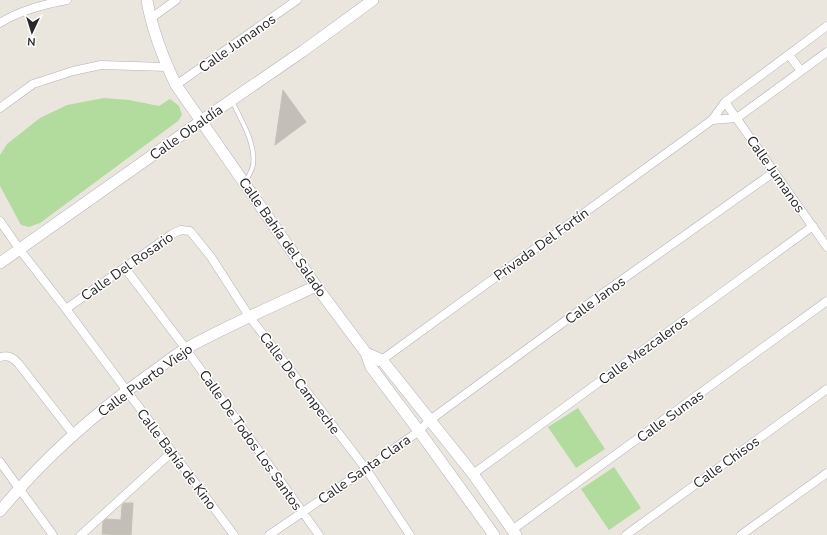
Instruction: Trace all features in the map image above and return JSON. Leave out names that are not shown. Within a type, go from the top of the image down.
[{"type":"street","points":[[0,23],[45,4],[67,0]]},
{"type":"street","name":"Calle Bahía del Salado","points":[[147,0],[150,18],[167,67],[176,85],[316,286],[366,353],[371,367],[494,535]]},
{"type":"street","points":[[150,18],[176,0]]},
{"type":"street","name":"Calle Jumanos","points":[[176,85],[297,0]]},
{"type":"street","name":"Calle Obaldía","points":[[0,263],[303,51],[373,0]]},
{"type":"street","name":"Privada Del Fortín","points":[[371,367],[712,120],[726,102],[743,87],[827,26]]},
{"type":"street","points":[[712,120],[737,118],[827,52]]},
{"type":"street","points":[[789,55],[801,71]]},
{"type":"street","points":[[0,108],[33,84],[73,71],[101,65],[167,67]]},
{"type":"street","name":"Calle Jumanos","points":[[726,102],[827,247]]},
{"type":"street","name":"Calle Janos","points":[[419,431],[430,420],[602,294],[774,172]]},
{"type":"street","name":"Calle Bahía de Kino","points":[[0,221],[20,250],[66,309],[234,535]]},
{"type":"street","name":"Calle Mezcaleros","points":[[473,474],[813,226]]},
{"type":"street","name":"Calle Del Rosario","points":[[66,309],[177,231],[190,231]]},
{"type":"street","name":"Calle De Campeche","points":[[190,231],[211,257],[249,316],[366,469],[410,535]]},
{"type":"street","name":"Calle De Todos Los Santos","points":[[125,268],[186,349],[319,535]]},
{"type":"street","name":"Calle Puerto Viejo","points":[[0,512],[20,488],[74,435],[92,418],[126,391],[186,349],[249,316],[316,286]]},
{"type":"street","name":"Calle Sumas","points":[[511,533],[827,302]]},
{"type":"street","name":"Calle Bahía del Salado","points":[[366,353],[382,360],[473,474],[511,533]]},
{"type":"street","points":[[4,356],[13,358],[18,363],[74,435]]},
{"type":"street","name":"Calle Chisos","points":[[626,535],[827,389]]},
{"type":"street","name":"Calle Santa Clara","points":[[269,535],[419,431]]},
{"type":"street","points":[[81,535],[172,452]]},
{"type":"street","points":[[0,462],[54,535]]},
{"type":"street","points":[[740,535],[827,472]]},
{"type":"lane","points":[[231,100],[245,128],[252,148],[253,166],[245,182]]},
{"type":"green space","points":[[104,98],[129,100],[159,106],[170,99],[179,106],[182,115],[178,121],[40,223],[29,227],[21,225],[0,186],[0,155],[7,144],[40,118],[67,105]]},
{"type":"green space","points":[[578,408],[605,449],[576,468],[548,427]]},
{"type":"green space","points":[[614,467],[641,508],[609,530],[581,489]]},
{"type":"building","points":[[283,90],[306,122],[275,145]]},
{"type":"building","points":[[124,503],[133,503],[131,535],[102,534],[103,522],[106,519],[121,520],[122,505]]}]
